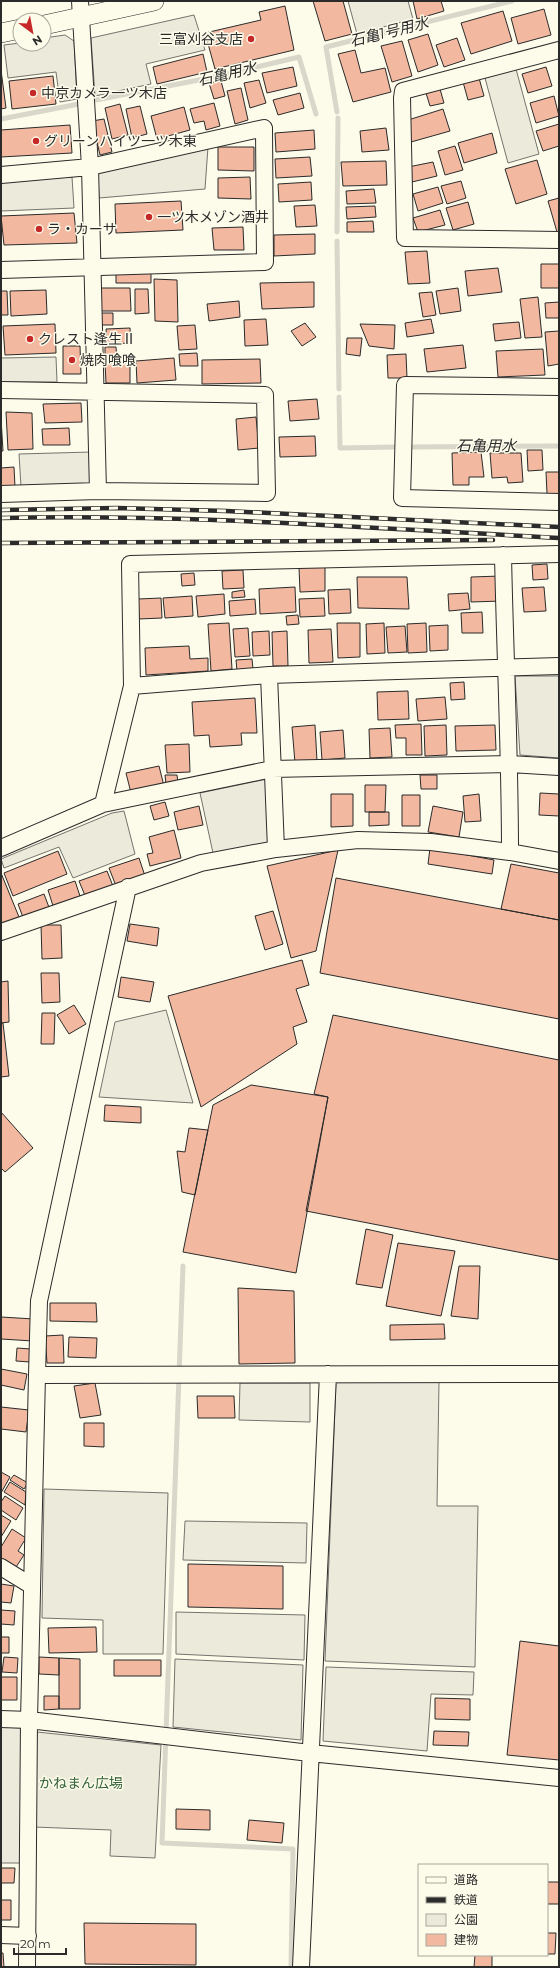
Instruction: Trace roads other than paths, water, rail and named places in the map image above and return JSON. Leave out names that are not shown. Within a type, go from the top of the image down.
[{"type":"street","points":[[52,22],[81,10],[154,1]]},
{"type":"street","points":[[81,10],[90,167],[98,491]]},
{"type":"street","points":[[1,33],[12,31]]},
{"type":"street","points":[[559,50],[403,90],[402,98],[404,238],[559,240]]},
{"type":"street","points":[[1,175],[90,167],[264,128],[265,262],[1,270]]},
{"type":"street","points":[[559,387],[405,385],[402,498],[559,502]]},
{"type":"street","points":[[1,390],[265,395],[267,493],[98,491],[1,494]]},
{"type":"street","points":[[103,804],[132,686],[130,564],[559,554]]},
{"type":"street","points":[[503,555],[510,764],[510,852]]},
{"type":"street","points":[[132,686],[269,675],[559,666]]},
{"type":"street","points":[[269,675],[276,849]]},
{"type":"street","points":[[1,848],[103,804],[272,769],[510,764],[559,767]]},
{"type":"street","points":[[1,932],[201,863],[276,849],[358,840],[431,842],[510,852],[559,861]]},
{"type":"street","points":[[27,1967],[29,1720],[39,1301],[128,887]]},
{"type":"street","points":[[301,1967],[328,1374]]},
{"type":"street","points":[[37,1375],[559,1374]]},
{"type":"street","points":[[1,1568],[32,1586]]},
{"type":"street","points":[[1,1719],[29,1720],[310,1753],[559,1778]]},
{"type":"street","points":[[1,1935],[28,1936]]},
{"type":"waterway","name":"石亀1号用水","points":[[337,112],[326,47],[512,1]]},
{"type":"waterway","name":"石亀用水","points":[[96,100],[214,77],[299,57],[316,114]]},
{"type":"waterway","name":"石亀用水","points":[[1,119],[79,104]]},
{"type":"waterway","name":"石亀用水","points":[[337,232],[338,118]]},
{"type":"waterway","name":"石亀用水","points":[[337,241],[339,389]]},
{"type":"waterway","name":"石亀用水","points":[[339,397],[340,448],[396,447]]},
{"type":"waterway","name":"石亀用水","points":[[412,447],[559,446]]},
{"type":"waterway","points":[[183,1266],[162,1843],[293,1849],[291,1967]]},
{"type":"railway","points":[[1,510],[117,508],[226,511],[559,527]]},
{"type":"railway","points":[[1,518],[71,517],[210,520],[350,526],[559,538]]},
{"type":"railway","points":[[1,543],[493,540]]},
{"type":"place","name":"三富刈谷支店","points":[[251,39]]},
{"type":"place","name":"中京カメラ一ツ木店","points":[[33,93]]},
{"type":"place","name":"グリーンハイツ一ツ木東","points":[[36,141]]},
{"type":"place","name":"一ツ木メゾン酒井","points":[[149,217]]},
{"type":"place","name":"ラ・カーサ","points":[[39,229]]},
{"type":"place","name":"クレスト逢生Ⅱ","points":[[30,339]]},
{"type":"place","name":"焼肉喰喰","points":[[72,360]]},
{"type":"park label","name":"かねまん広場","points":[[81,1783]]}]
